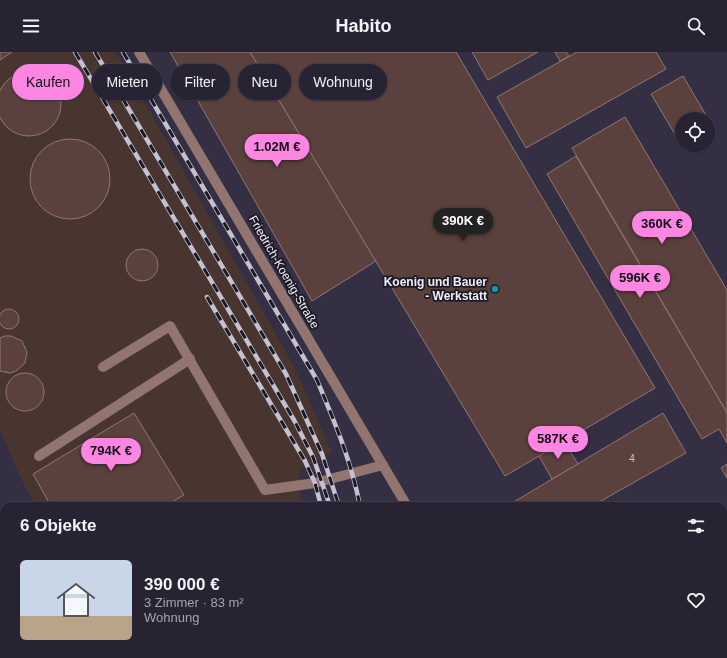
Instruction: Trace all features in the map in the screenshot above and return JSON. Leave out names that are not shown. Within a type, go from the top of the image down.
[{"type":"street","name":"Friedrich-Koenig-Straße","points":[[138,52],[405,502]]},
{"type":"street","points":[[103,367],[170,326],[265,490],[297,487],[322,482],[382,465]]},
{"type":"street","points":[[39,456],[190,359]]},
{"type":"shaded area","points":[[0,52],[116,52],[123,64],[92,64],[92,100],[143,100],[294,366],[332,452],[299,471],[301,502],[34,502],[21,479],[0,430]]},
{"type":"building","points":[[0,52],[12,52],[0,60]]},
{"type":"building","points":[[170,52],[250,52],[257,64],[238,64],[238,100],[279,100],[376,261],[312,301],[197,100],[230,100],[230,64],[177,64]]},
{"type":"building","name":"Koenig und Bauer - Werkstatt","points":[[250,52],[456,52],[655,388],[505,476],[279,100],[291,100],[291,64],[257,64]]},
{"type":"building","points":[[472,52],[538,52],[488,80]]},
{"type":"building","points":[[555,52],[566,52],[569,56],[560,61]]},
{"type":"building","points":[[577,52],[656,52],[666,69],[526,148],[497,97]]},
{"type":"building","points":[[683,76],[704,112],[675,112],[675,134],[651,94]]},
{"type":"building","points":[[11,77],[12,100],[60,100],[60,110],[56,122],[47,131],[29,136],[23,135],[11,131],[2,122],[-1,113],[-1,95],[2,86]]},
{"type":"building","points":[[625,117],[727,290],[727,413],[572,148]]},
{"type":"building","points":[[70,139],[85,142],[98,151],[107,164],[110,179],[107,194],[98,207],[85,216],[70,219],[55,216],[42,207],[33,194],[30,179],[33,164],[42,151],[55,142]]},
{"type":"building","points":[[576,156],[727,413],[727,443],[719,429],[702,439],[547,174]]},
{"type":"building","points":[[142,249],[153,254],[158,265],[153,276],[142,281],[131,276],[126,265],[131,254]]},
{"type":"building","points":[[5,309],[13,309],[19,315],[19,323],[13,329],[5,329],[-1,323],[-1,315]]},
{"type":"building","points":[[11,336],[22,341],[27,352],[25,363],[16,371],[10,373],[0,371],[0,338]]},
{"type":"building","points":[[25,373],[38,379],[44,392],[38,405],[25,411],[12,405],[6,392],[12,379]]},
{"type":"building","points":[[134,413],[184,495],[172,502],[49,502],[33,474]]},
{"type":"building","points":[[663,413],[686,453],[599,502],[514,502]]},
{"type":"building","points":[[563,440],[578,464],[552,479],[539,456]]},
{"type":"building","points":[[727,464],[727,478],[721,468]]},
{"type":"railway","points":[[75,52],[294,420],[313,457],[329,502]]},
{"type":"railway","points":[[95,52],[286,374],[322,454],[338,502]]},
{"type":"railway","points":[[123,52],[317,380],[347,457],[359,502]]},
{"type":"railway","points":[[207,297],[305,461],[315,483],[320,502]]},
{"type":"place","name":"Koenig und Bauer - Werkstatt","points":[[495,289]]}]
